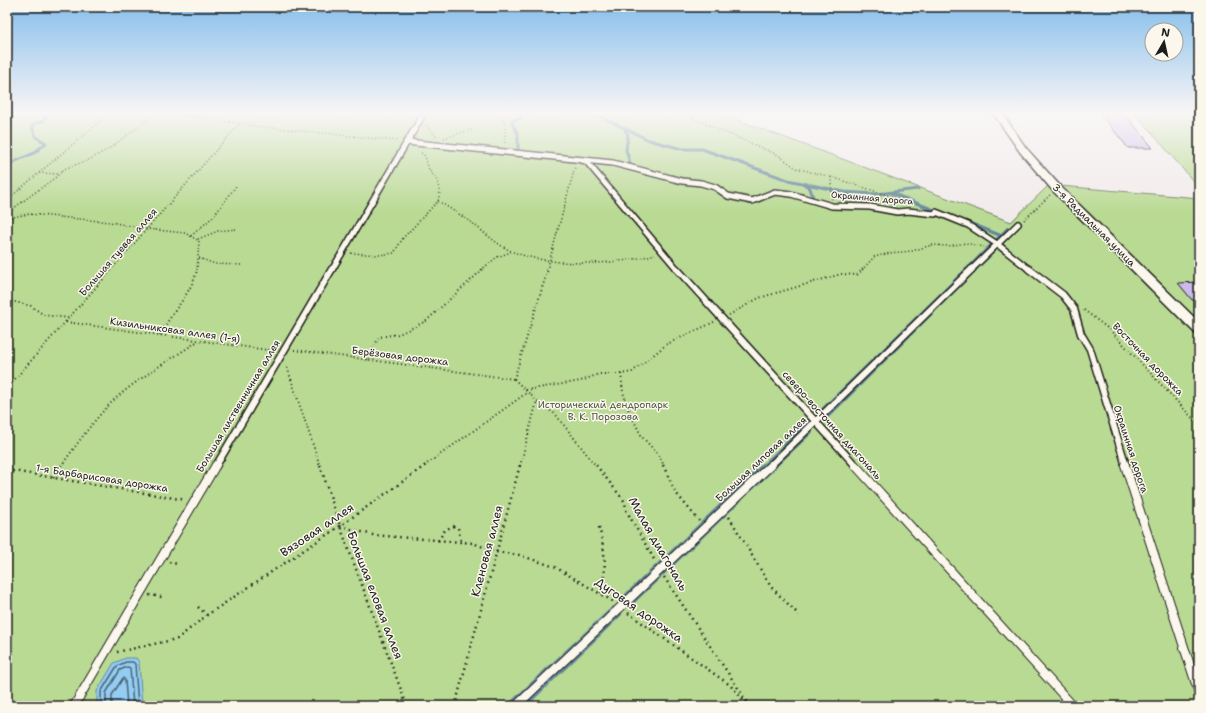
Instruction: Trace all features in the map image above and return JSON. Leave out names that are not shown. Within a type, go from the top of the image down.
[{"type":"street","name":"3-я Радиальная улица","points":[[1020,146],[1057,189],[1199,330]]},
{"type":"lane","name":"Большая лиственничная аллея","points":[[74,706],[405,146]]},
{"type":"lane","name":"Окраинная дорога","points":[[455,146],[613,163],[682,181],[701,183],[715,187],[728,196],[752,201],[774,192],[791,194],[832,206],[870,207],[897,212],[908,211],[928,214],[934,214],[936,212],[968,225],[1063,295],[1074,309],[1081,334],[1090,349],[1104,399],[1199,693]]},
{"type":"lane","name":"северо-восточная диагональ","points":[[578,159],[586,161],[661,251],[1073,706]]},
{"type":"lane","name":"Большая липовая аллея","points":[[516,706],[816,422],[1018,224]]},
{"type":"path","points":[[7,200],[70,146]]},
{"type":"path","points":[[7,213],[66,168],[81,163],[114,146]]},
{"type":"path","name":"Большая туевая аллея","points":[[7,388],[220,146]]},
{"type":"path","points":[[342,252],[379,255],[394,253],[403,238],[438,201],[440,192],[437,180],[429,170],[425,156],[413,146]]},
{"type":"path","points":[[506,146],[507,151]]},
{"type":"path","points":[[758,146],[778,155],[796,168],[831,177],[913,204]]},
{"type":"path","points":[[514,380],[578,159]]},
{"type":"path","points":[[38,173],[58,174]]},
{"type":"path","points":[[831,177],[832,206]]},
{"type":"path","points":[[191,236],[214,216],[236,186]]},
{"type":"path","points":[[1023,220],[1057,189]]},
{"type":"path","points":[[438,201],[512,252],[550,259],[588,263],[620,261],[652,255],[661,251]]},
{"type":"path","points":[[7,218],[29,214],[110,222],[148,229],[185,233],[199,241],[200,247],[196,278],[165,324],[160,335]]},
{"type":"path","points":[[197,240],[218,231],[237,229]]},
{"type":"path","points":[[527,391],[581,382],[599,374],[621,374],[638,369],[667,344],[722,318],[759,298],[841,274],[857,275],[874,257],[890,253],[912,251],[932,245],[948,246],[966,243],[995,246]]},
{"type":"path","points":[[367,360],[379,337],[399,334],[426,321],[472,277],[497,257],[512,252]]},
{"type":"path","points":[[199,258],[215,264],[243,265]]},
{"type":"path","points":[[7,300],[31,306],[44,315],[69,318]]},
{"type":"path","name":"Восточная дорожка","points":[[1080,308],[1110,330],[1199,425]]},
{"type":"path","name":"Кизильниковая аллея (1-я)","points":[[66,322],[199,341],[283,351]]},
{"type":"path","points":[[53,478],[73,449],[96,421],[124,391],[199,341]]},
{"type":"path","name":"Берёзовая дорожка","points":[[283,351],[367,360],[514,380]]},
{"type":"path","name":"Большая еловая аллея","points":[[283,351],[340,526],[407,706]]},
{"type":"path","points":[[621,374],[624,392],[630,411],[642,437],[659,455],[676,493],[704,528]]},
{"type":"path","name":"Малая диагональ","points":[[514,380],[537,401],[547,406],[556,415],[624,502],[626,510],[659,570],[750,706]]},
{"type":"path","name":"Вязовая аллея","points":[[104,655],[177,639],[207,615],[340,526],[527,391]]},
{"type":"path","name":"Кленовая аллея","points":[[455,706],[537,401]]},
{"type":"path","name":"1-я Барбарисовая дорожка","points":[[7,470],[195,501]]},
{"type":"path","points":[[723,510],[734,524],[771,587],[800,615]]},
{"type":"path","name":"Дуговая дорожка","points":[[340,526],[373,536],[472,543],[496,552],[519,555],[555,567],[601,593],[621,607],[676,648],[730,685],[750,706]]},
{"type":"path","points":[[438,541],[445,530],[453,526],[458,528],[461,542]]},
{"type":"path","points":[[599,527],[606,551],[606,576],[601,593]]},
{"type":"path","points":[[198,607],[207,615]]},
{"type":"green space","name":"Исторический дендропарк В. К. Порозова","points":[[7,146],[808,146],[1011,222],[1049,185],[1199,198],[1199,706],[7,706]]},
{"type":"green space","points":[[1163,146],[1199,146],[1199,188]]},
{"type":"water","points":[[126,658],[136,658],[139,662],[142,706],[97,706],[97,691],[114,663]]},
{"type":"building","points":[[1127,146],[1152,146],[1153,148],[1128,148]]},
{"type":"building","points":[[1199,282],[1199,300],[1192,300],[1178,283]]},
{"type":"waterway","points":[[7,165],[34,153],[42,146]]},
{"type":"waterway","points":[[626,146],[626,150],[630,163]]},
{"type":"waterway","points":[[672,146],[682,149],[702,149],[788,180],[844,192],[877,194],[918,189]]},
{"type":"waterway","points":[[804,184],[810,188],[813,198]]},
{"type":"waterway","points":[[891,193],[939,212]]},
{"type":"waterway","points":[[846,194],[872,205]]},
{"type":"waterway","points":[[967,222],[1001,235]]},
{"type":"waterway","points":[[1001,235],[1008,228]]},
{"type":"waterway","points":[[976,269],[1014,231]]},
{"type":"waterway","points":[[967,269],[1001,235]]},
{"type":"waterway","points":[[820,412],[967,269]]},
{"type":"waterway","points":[[825,419],[976,269]]},
{"type":"waterway","points":[[763,466],[806,425]]},
{"type":"waterway","points":[[775,466],[811,432]]},
{"type":"waterway","points":[[622,600],[764,465]]},
{"type":"waterway","points":[[629,605],[776,465]]},
{"type":"waterway","points":[[509,706],[613,609]]},
{"type":"waterway","points":[[524,706],[620,614]]}]
